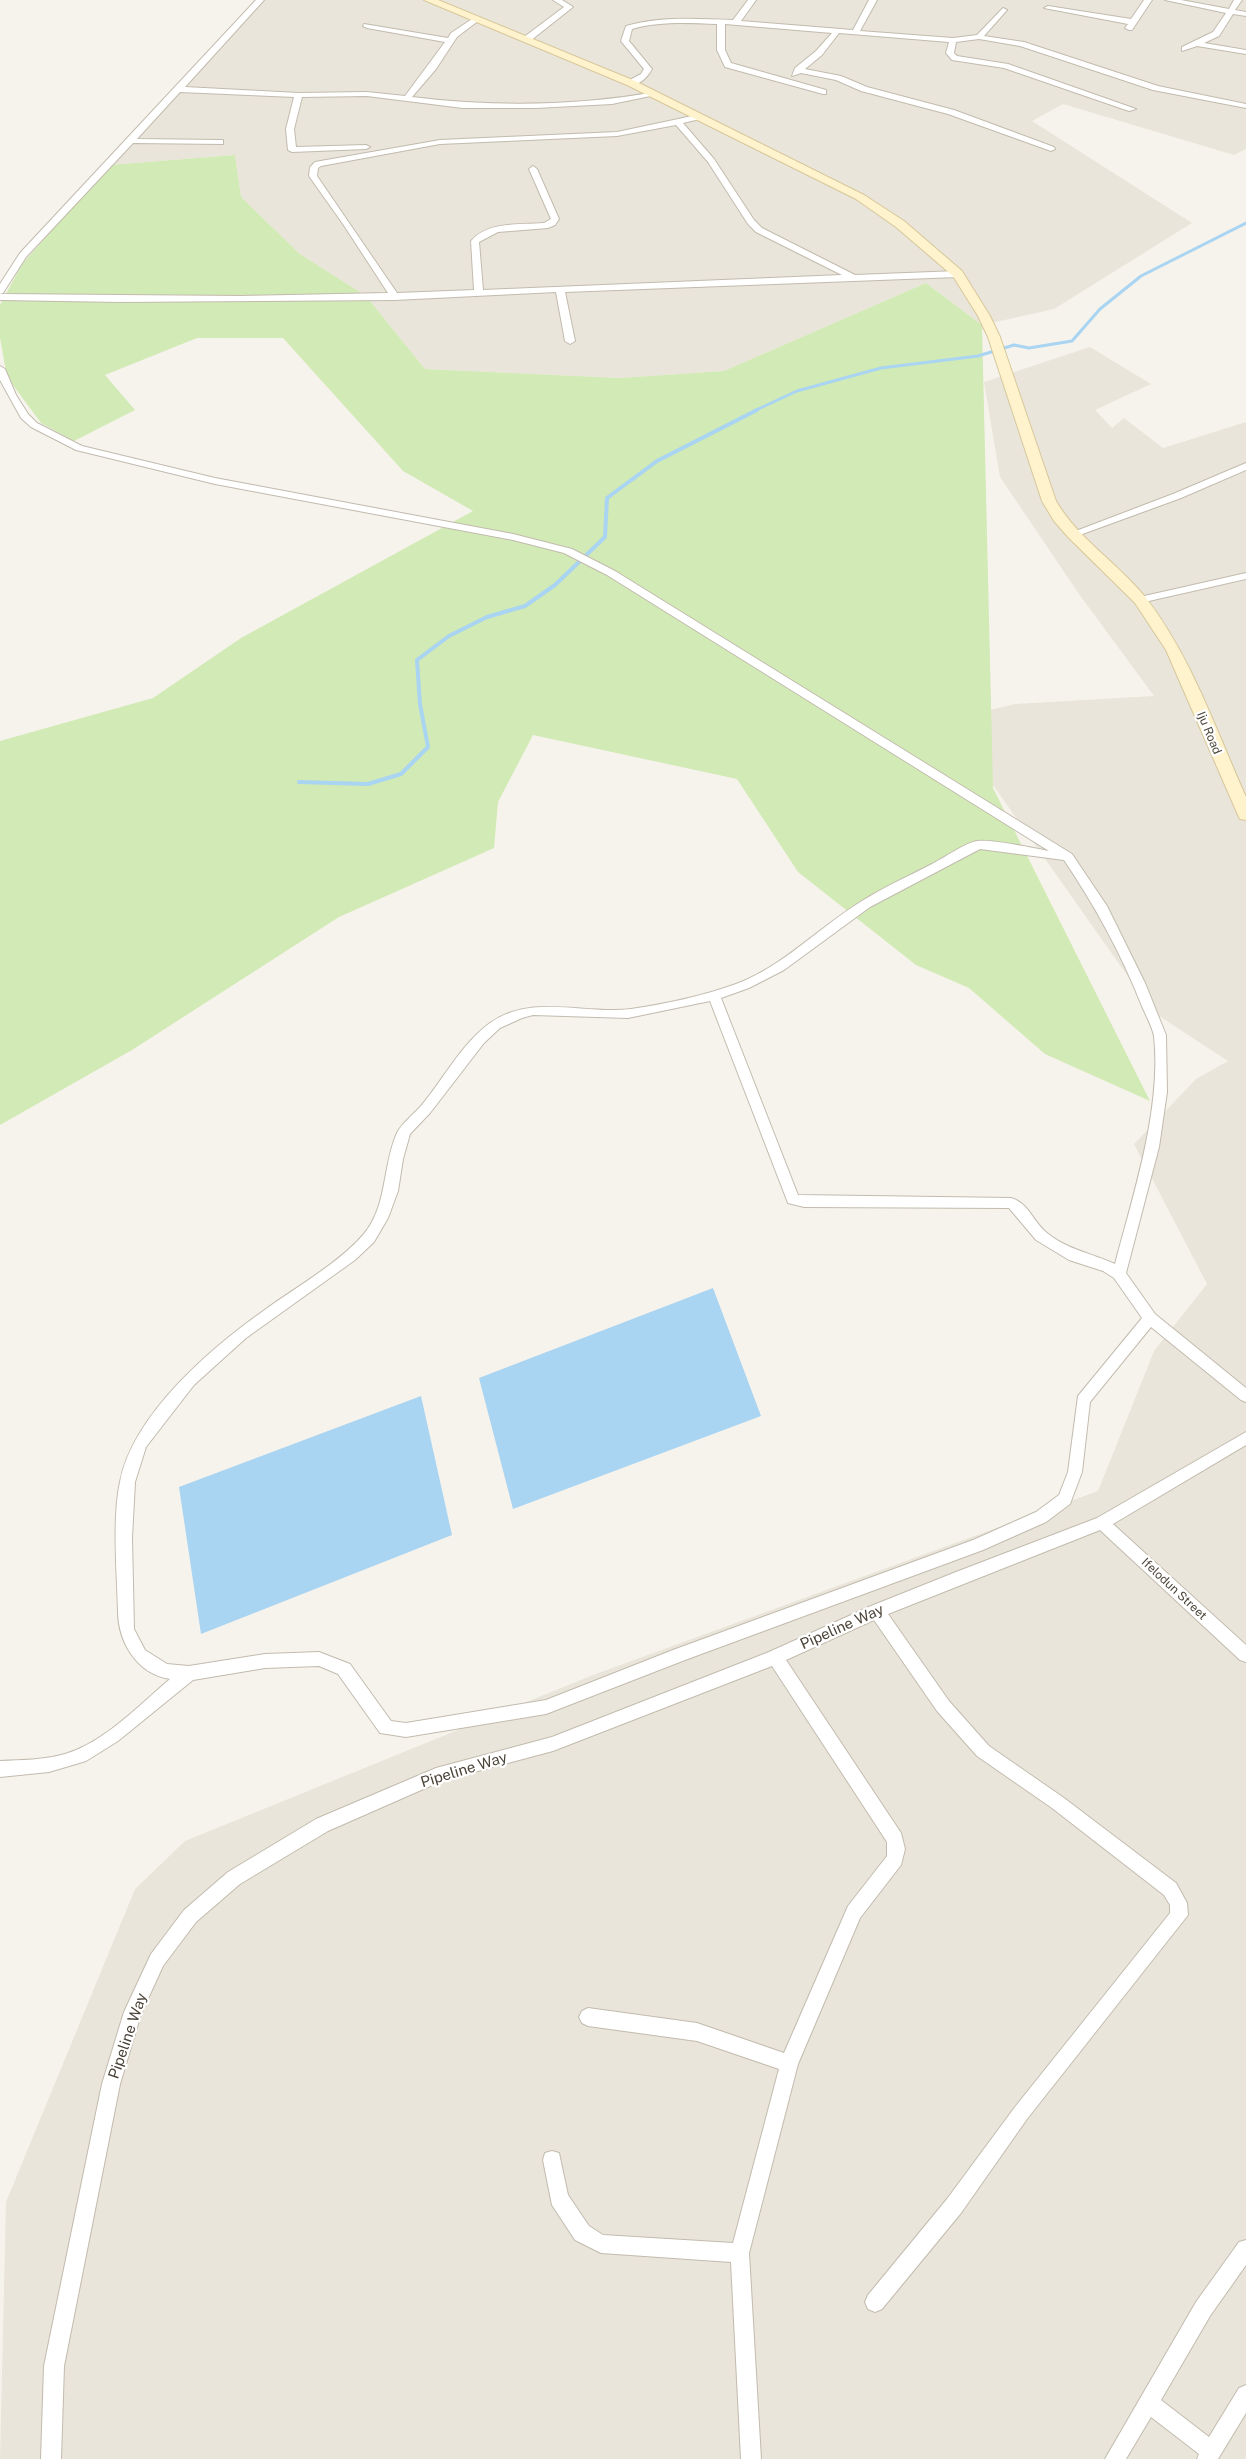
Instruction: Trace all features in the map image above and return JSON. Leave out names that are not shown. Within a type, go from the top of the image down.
[{"type":"main road","points":[[429,0],[656,94],[697,117],[860,197],[900,224],[958,274],[984,316],[994,337]]},
{"type":"main road","name":"Iju Road","points":[[994,337],[1049,501],[1059,518],[1073,534],[1140,600],[1173,650],[1246,815]]},
{"type":"street","points":[[0,291],[6,278],[23,254],[131,141],[260,0]]},
{"type":"street","points":[[527,39],[569,7],[557,0]]},
{"type":"street","points":[[735,23],[752,0]]},
{"type":"street","points":[[855,33],[873,0]]},
{"type":"street","points":[[1127,30],[1148,0]]},
{"type":"street","points":[[1171,0],[1246,14]]},
{"type":"street","points":[[1185,49],[1216,34],[1238,0]]},
{"type":"street","points":[[1048,8],[1133,22]]},
{"type":"street","points":[[979,37],[1003,10]]},
{"type":"street","points":[[406,100],[434,67],[454,35],[475,19]]},
{"type":"street","points":[[631,83],[644,76],[648,69],[625,41],[629,28],[636,23],[651,21],[721,22],[953,40],[979,37],[1021,44],[1173,93],[1246,106]]},
{"type":"street","points":[[721,22],[720,50],[728,65],[788,84],[823,92]]},
{"type":"street","points":[[367,26],[450,41]]},
{"type":"street","points":[[788,84],[798,70],[818,53],[838,30]]},
{"type":"street","points":[[953,40],[950,53],[955,58],[1005,66],[1132,109]]},
{"type":"street","points":[[1196,44],[1246,52]]},
{"type":"street","points":[[798,70],[838,78],[864,89],[952,112],[1051,149]]},
{"type":"street","points":[[178,89],[299,94],[367,94],[463,106],[536,106],[612,102],[656,94]]},
{"type":"street","points":[[299,94],[290,129],[292,150],[370,146]]},
{"type":"street","points":[[395,297],[347,223],[313,176],[314,167],[318,164],[440,142],[617,134],[697,117]]},
{"type":"street","points":[[678,122],[711,162],[750,222],[759,230],[854,277]]},
{"type":"street","points":[[131,141],[220,142]]},
{"type":"street","points":[[479,294],[475,241],[479,236],[485,232],[497,230],[545,226],[552,223],[555,219],[533,170]]},
{"type":"street","points":[[0,297],[143,301],[395,297],[958,274]]},
{"type":"street","points":[[560,290],[570,341]]},
{"type":"street","points":[[0,369],[11,395],[24,416],[34,425],[79,448],[215,481],[513,537],[568,551],[611,573],[1068,857],[1101,906],[1139,983],[1160,1035],[1160,1092],[1152,1147],[1119,1274]]},
{"type":"street","points":[[1073,534],[1177,496],[1246,466]]},
{"type":"street","points":[[1140,600],[1246,576]]},
{"type":"street","points":[[1068,857],[978,845],[866,904],[780,967],[745,985],[714,996],[628,1014],[533,1011],[519,1014],[496,1025],[479,1040],[425,1110],[404,1132],[396,1159],[391,1191],[381,1218],[369,1238],[350,1256],[240,1334],[189,1381],[139,1444],[127,1482],[124,1538],[126,1629],[139,1655],[164,1671],[189,1673],[265,1661],[319,1659],[344,1669],[386,1728],[406,1730],[546,1707],[679,1655],[978,1545],[1041,1517],[1065,1499],[1075,1472],[1083,1400],[1150,1318]]},
{"type":"street","points":[[714,996],[793,1198],[804,1202],[1011,1203],[1018,1207],[1041,1236],[1074,1256],[1108,1267],[1119,1274],[1150,1318],[1246,1396]]},
{"type":"street","name":"Pipeline Way","points":[[51,2459],[54,2366],[111,2084],[133,2012],[157,1960],[190,1916],[234,1878],[322,1825],[442,1773],[553,1744],[775,1657],[877,1611],[1102,1523],[1246,1438]]},
{"type":"street","name":"Ifelodun Street","points":[[1102,1523],[1246,1655]]},
{"type":"street","points":[[875,2302],[954,2206],[1021,2113],[1179,1915],[1178,1903],[1170,1889],[1058,1803],[983,1751],[943,1706],[877,1611]]},
{"type":"street","points":[[751,2459],[740,2253],[789,2064],[854,1912],[895,1859],[897,1849],[895,1839],[775,1657]]},
{"type":"street","points":[[0,1769],[66,1761],[87,1752],[109,1738],[189,1673]]},
{"type":"street","points":[[588,2016],[697,2032],[789,2064]]},
{"type":"street","points":[[552,2160],[559,2198],[582,2233],[601,2244],[740,2253]]},
{"type":"street","points":[[1115,2459],[1203,2308],[1246,2249]]},
{"type":"street","points":[[1148,2402],[1209,2455],[1246,2394]]},
{"type":"shaded area","points":[[260,0],[1246,0],[1246,149],[1234,155],[1063,104],[1032,121],[1192,223],[1054,309],[982,325],[926,283],[724,371],[620,378],[425,369],[366,296],[300,254],[241,197],[235,155],[110,165]]},
{"type":"shaded area","points":[[1090,347],[1151,384],[1095,410],[1112,428],[1124,418],[1163,448],[1246,422],[1246,2459],[0,2459],[6,2202],[135,1889],[185,1841],[593,1675],[1098,1491],[1154,1351],[1207,1284],[1134,1144],[1196,1079],[1228,1061],[1153,1012],[993,785],[957,718],[1015,704],[1154,696],[1079,594],[1000,477],[984,382]]},
{"type":"green space","points":[[235,155],[241,197],[300,254],[366,296],[425,369],[620,378],[724,371],[926,283],[982,325],[993,788],[1150,1101],[1045,1054],[969,988],[916,965],[798,872],[737,779],[533,735],[498,802],[494,848],[339,917],[132,1050],[0,1125],[0,741],[153,698],[241,638],[473,511],[403,471],[283,338],[197,338],[105,375],[135,410],[74,441],[41,423],[7,377],[0,338],[0,305],[22,264],[110,165]]},
{"type":"water","points":[[713,1288],[761,1416],[513,1509],[479,1378]]},
{"type":"water","points":[[421,1396],[452,1535],[201,1634],[179,1487]]},
{"type":"waterway","points":[[754,411],[797,391],[881,368],[978,356],[1014,345],[1029,348],[1072,341],[1100,309],[1141,276],[1246,223]]},
{"type":"waterway","points":[[299,782],[368,784],[401,774],[428,747],[420,704],[417,660],[449,636],[487,617],[525,606],[555,585],[605,537],[607,498],[657,461],[757,410]]}]
